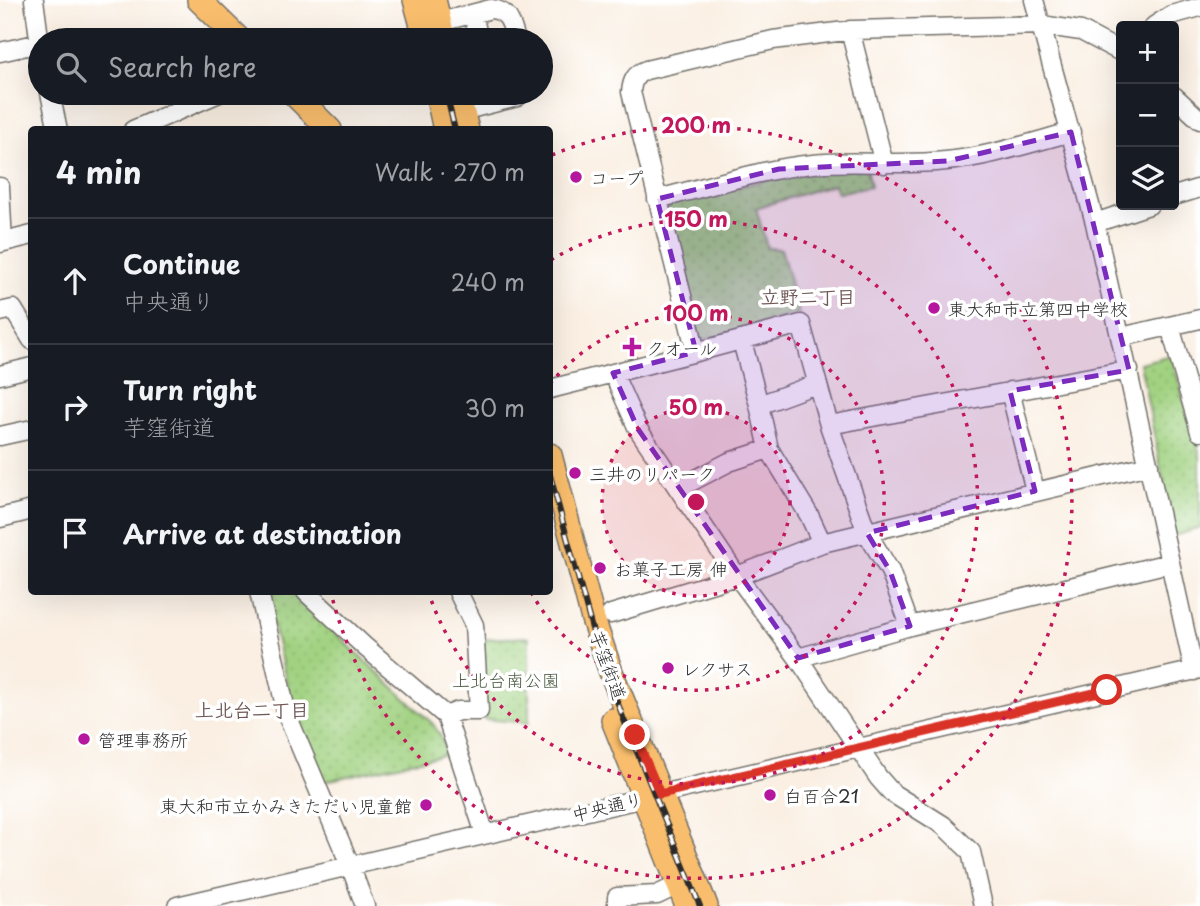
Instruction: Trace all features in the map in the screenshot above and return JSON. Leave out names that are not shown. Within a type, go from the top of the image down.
[{"type":"main road","points":[[199,0],[228,28]]},
{"type":"main road","points":[[415,0],[434,28]]},
{"type":"main road","points":[[305,105],[326,126]]},
{"type":"main road","points":[[440,105],[444,126]]},
{"type":"main road","name":"芋窪街道","points":[[553,466],[593,619],[687,906]]},
{"type":"main road","name":"芋窪街道","points":[[553,527],[579,625],[651,797],[706,906]]},
{"type":"street","points":[[33,0],[37,28]]},
{"type":"street","points":[[1034,0],[1095,223],[1169,563],[1197,670]]},
{"type":"street","points":[[1162,21],[1171,15],[1200,8]]},
{"type":"street","points":[[437,28],[491,9],[506,13],[513,28]]},
{"type":"street","points":[[472,14],[476,28]]},
{"type":"street","points":[[696,352],[631,92],[632,84],[641,72],[744,46],[850,30],[1041,25],[1081,31],[1116,49]]},
{"type":"street","points":[[850,30],[884,164]]},
{"type":"street","points":[[0,52],[28,46]]},
{"type":"street","points":[[1179,100],[1199,118]]},
{"type":"street","points":[[53,105],[57,126]]},
{"type":"street","points":[[142,126],[191,105]]},
{"type":"street","points":[[657,199],[779,169],[812,164],[923,163],[974,157],[1071,132]]},
{"type":"street","points":[[0,187],[1,242],[28,236]]},
{"type":"street","points":[[1179,195],[1200,188]]},
{"type":"street","points":[[1095,223],[1134,210]]},
{"type":"street","points":[[0,312],[13,309],[28,333]]},
{"type":"street","points":[[1121,337],[1200,319]]},
{"type":"street","points":[[553,388],[800,324],[829,425],[867,533],[890,571],[910,626]]},
{"type":"street","points":[[1170,326],[1200,432]]},
{"type":"street","points":[[742,341],[769,449],[809,515],[822,543]]},
{"type":"street","points":[[0,374],[28,368]]},
{"type":"street","points":[[829,425],[1129,370]]},
{"type":"street","points":[[613,373],[638,429],[878,777],[892,793],[943,825],[971,852],[983,906]]},
{"type":"street","points":[[759,405],[816,384]]},
{"type":"street","points":[[1010,391],[1035,491]]},
{"type":"street","points":[[0,436],[28,430]]},
{"type":"street","points":[[679,488],[729,462],[769,449]]},
{"type":"street","points":[[611,614],[737,576],[822,543],[1149,465]]},
{"type":"street","points":[[0,517],[28,511]]},
{"type":"street","points":[[798,658],[910,626],[1169,563]]},
{"type":"street","points":[[260,595],[287,715],[365,906]]},
{"type":"street","points":[[309,595],[363,646],[446,716],[485,834]]},
{"type":"street","points":[[446,716],[458,711],[479,711],[474,625],[459,595]]},
{"type":"street","name":"中央通り","points":[[177,906],[1197,670]]},
{"type":"street","points":[[617,906],[617,897],[657,895],[678,885]]},
{"type":"highlighted area","points":[[1071,132],[1129,370],[1010,391],[1035,491],[867,533],[890,571],[910,626],[798,658],[638,429],[613,373],[696,352],[657,199],[779,169],[948,161]]},
{"type":"green space","points":[[867,168],[871,186],[837,193],[834,184],[756,208],[767,248],[781,249],[799,313],[701,341],[667,205],[808,169]]},
{"type":"green space","points":[[1171,355],[1200,455],[1200,528],[1174,536],[1140,363]]},
{"type":"green space","points":[[266,595],[294,595],[433,724],[447,754],[321,782],[294,713]]},
{"type":"green space","name":"上北台南公園","points":[[529,637],[529,723],[484,719],[481,639]]},
{"type":"railway","points":[[449,105],[454,126]]},
{"type":"railway","points":[[553,486],[597,647],[700,906]]},
{"type":"place","name":"コープ","points":[[576,177]]},
{"type":"place","name":"東大和市立第四中学校","points":[[934,308]]},
{"type":"place","name":"クオール","points":[[632,347]]},
{"type":"place","name":"三井のリパーク","points":[[575,473]]},
{"type":"place","name":"お菓子工房 伸","points":[[600,568]]},
{"type":"place","name":"レクサス","points":[[668,668]]},
{"type":"place","name":"管理事務所","points":[[84,739]]},
{"type":"place","name":"白百合21","points":[[770,795]]},
{"type":"place","name":"東大和市立かみきただい児童館","points":[[426,805]]},
{"type":"district","name":"立野二丁目","points":[[808,296]]},
{"type":"district","name":"上北台二丁目","points":[[252,709]]},
{"type":"route","points":[[635,735],[660,794],[1107,690]]}]
